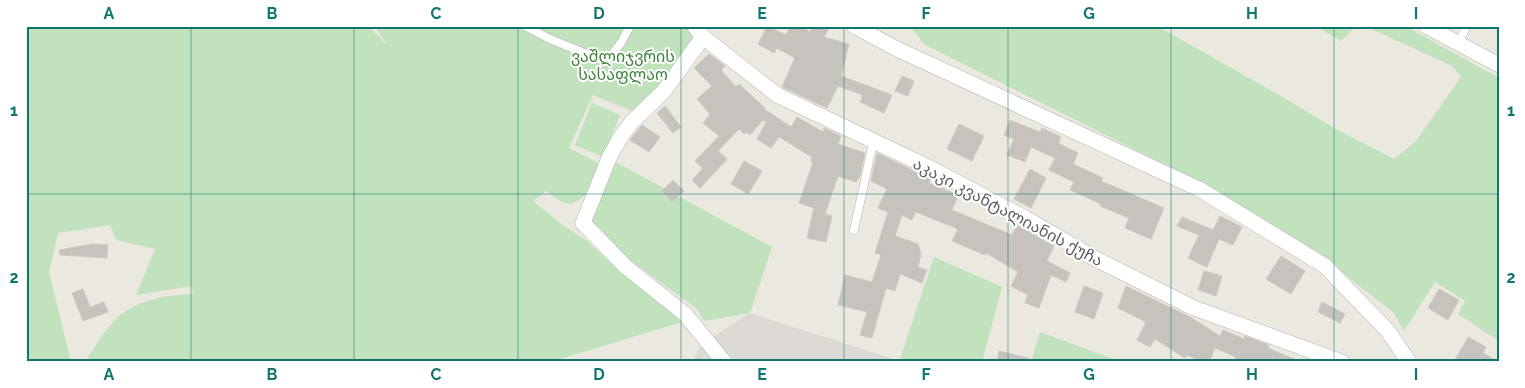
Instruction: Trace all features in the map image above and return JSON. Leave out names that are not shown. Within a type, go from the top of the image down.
[{"type":"street","points":[[854,26],[897,49],[1199,189],[1325,266],[1387,330],[1409,362]]},
{"type":"street","points":[[1426,26],[1499,65]]},
{"type":"street","points":[[697,29],[664,91],[631,123],[620,138],[609,158],[583,224],[626,267],[685,314],[724,362]]},
{"type":"street","name":"აკაკი კვანტალიანის ქუჩა","points":[[697,29],[777,95],[873,143],[928,167],[1025,218],[1094,258],[1194,308],[1342,362]]},
{"type":"lane","points":[[526,26],[550,39],[606,62],[622,43],[630,26]]},
{"type":"lane","points":[[1458,43],[1466,26]]},
{"type":"lane","points":[[854,230],[873,143]]},
{"type":"shaded area","points":[[750,313],[899,361],[692,362],[701,345]]},
{"type":"green space","name":"ვაშლიჯვრის სასაფლაო","points":[[26,26],[368,26],[387,45],[375,26],[702,26],[664,82],[632,111],[593,95],[569,148],[600,164],[584,196],[573,203],[566,203],[558,200],[546,191],[533,201],[564,226],[586,240],[620,272],[682,322],[550,362],[86,362],[103,334],[120,315],[137,305],[155,299],[193,294],[191,286],[136,295],[155,249],[116,240],[110,225],[58,233],[49,272],[71,362],[26,362]]},
{"type":"green space","points":[[910,26],[1157,26],[1334,128],[1394,159],[1416,141],[1461,77],[1452,66],[1365,26],[1405,26],[1499,78],[1499,341],[1458,314],[1465,301],[1435,282],[1404,331],[1393,312],[1332,265],[1210,187],[925,45]]},
{"type":"green space","points":[[1316,26],[1356,26],[1341,41]]},
{"type":"green space","points":[[592,103],[620,115],[603,157],[575,145]]},
{"type":"green space","points":[[612,160],[772,247],[750,313],[704,321],[697,309],[630,260],[591,220]]},
{"type":"green space","points":[[934,257],[1002,287],[982,362],[899,362]]},
{"type":"green space","points":[[1040,332],[1121,362],[1031,362]]},
{"type":"building","points":[[767,26],[786,35],[791,26],[800,26],[810,32],[813,26],[830,26],[824,37],[849,44],[841,76],[892,95],[884,113],[860,102],[863,95],[838,86],[827,108],[782,87],[795,58],[777,48],[774,53],[758,44]]},
{"type":"building","points":[[709,54],[725,66],[721,70],[736,87],[739,84],[764,109],[791,127],[797,117],[823,132],[824,128],[841,136],[838,144],[865,153],[860,176],[856,182],[838,176],[825,214],[832,216],[826,242],[807,238],[814,208],[799,203],[813,162],[811,161],[812,157],[779,137],[771,148],[757,139],[766,122],[763,120],[750,135],[746,132],[744,134],[739,129],[718,151],[727,159],[700,188],[692,180],[703,168],[695,161],[719,136],[703,123],[710,114],[697,99],[712,86],[694,68]]},
{"type":"building","points":[[902,76],[914,81],[908,96],[895,91]]},
{"type":"building","points":[[665,106],[681,127],[673,133],[657,113]]},
{"type":"building","points":[[1010,120],[1040,132],[1042,128],[1061,137],[1058,143],[1078,153],[1073,164],[1103,178],[1101,181],[1164,208],[1151,239],[1125,228],[1129,218],[1100,206],[1101,204],[1070,190],[1074,182],[1049,170],[1055,158],[1031,147],[1025,162],[1007,155],[1014,139],[1004,135]]},
{"type":"building","points":[[959,124],[984,136],[972,161],[947,149]]},
{"type":"building","points":[[642,125],[660,137],[649,152],[630,140]]},
{"type":"building","points":[[877,153],[931,179],[929,183],[958,195],[952,210],[1012,235],[1017,225],[1054,246],[1047,261],[1070,273],[1066,282],[1051,275],[1039,308],[1025,303],[1028,295],[1011,286],[1018,272],[986,253],[985,255],[952,241],[958,229],[916,212],[912,220],[902,215],[895,236],[918,244],[921,254],[918,267],[927,270],[922,283],[900,274],[895,291],[886,288],[872,338],[860,335],[867,312],[838,305],[845,275],[872,282],[881,255],[875,253],[888,212],[878,208],[887,189],[871,181]]},
{"type":"building","points":[[744,161],[762,171],[748,194],[731,184]]},
{"type":"building","points":[[1030,169],[1046,178],[1031,208],[1014,199]]},
{"type":"building","points":[[673,180],[684,191],[672,202],[662,191]]},
{"type":"building","points":[[1220,216],[1242,227],[1233,245],[1219,239],[1207,267],[1188,258],[1199,235],[1177,226],[1182,217],[1213,230]]},
{"type":"building","points":[[92,244],[108,245],[107,258],[60,255],[59,250]]},
{"type":"building","points":[[1281,256],[1305,271],[1291,294],[1266,279]]},
{"type":"building","points":[[1204,271],[1222,276],[1216,296],[1198,290]]},
{"type":"building","points":[[1084,286],[1103,293],[1094,319],[1075,312]]},
{"type":"building","points":[[1126,286],[1190,317],[1220,336],[1223,330],[1244,339],[1245,336],[1269,345],[1268,348],[1301,362],[1235,362],[1236,357],[1215,348],[1209,362],[1203,362],[1187,355],[1185,358],[1155,339],[1150,347],[1137,340],[1146,322],[1118,308]]},
{"type":"building","points":[[83,289],[90,307],[104,302],[108,312],[83,321],[72,293]]},
{"type":"building","points":[[1439,289],[1459,300],[1448,320],[1428,308]]},
{"type":"building","points":[[1322,302],[1345,314],[1340,323],[1318,312]]},
{"type":"building","points":[[1468,337],[1486,347],[1483,353],[1499,362],[1454,362]]},
{"type":"building","points":[[999,351],[1028,358],[1028,362],[997,362]]}]
